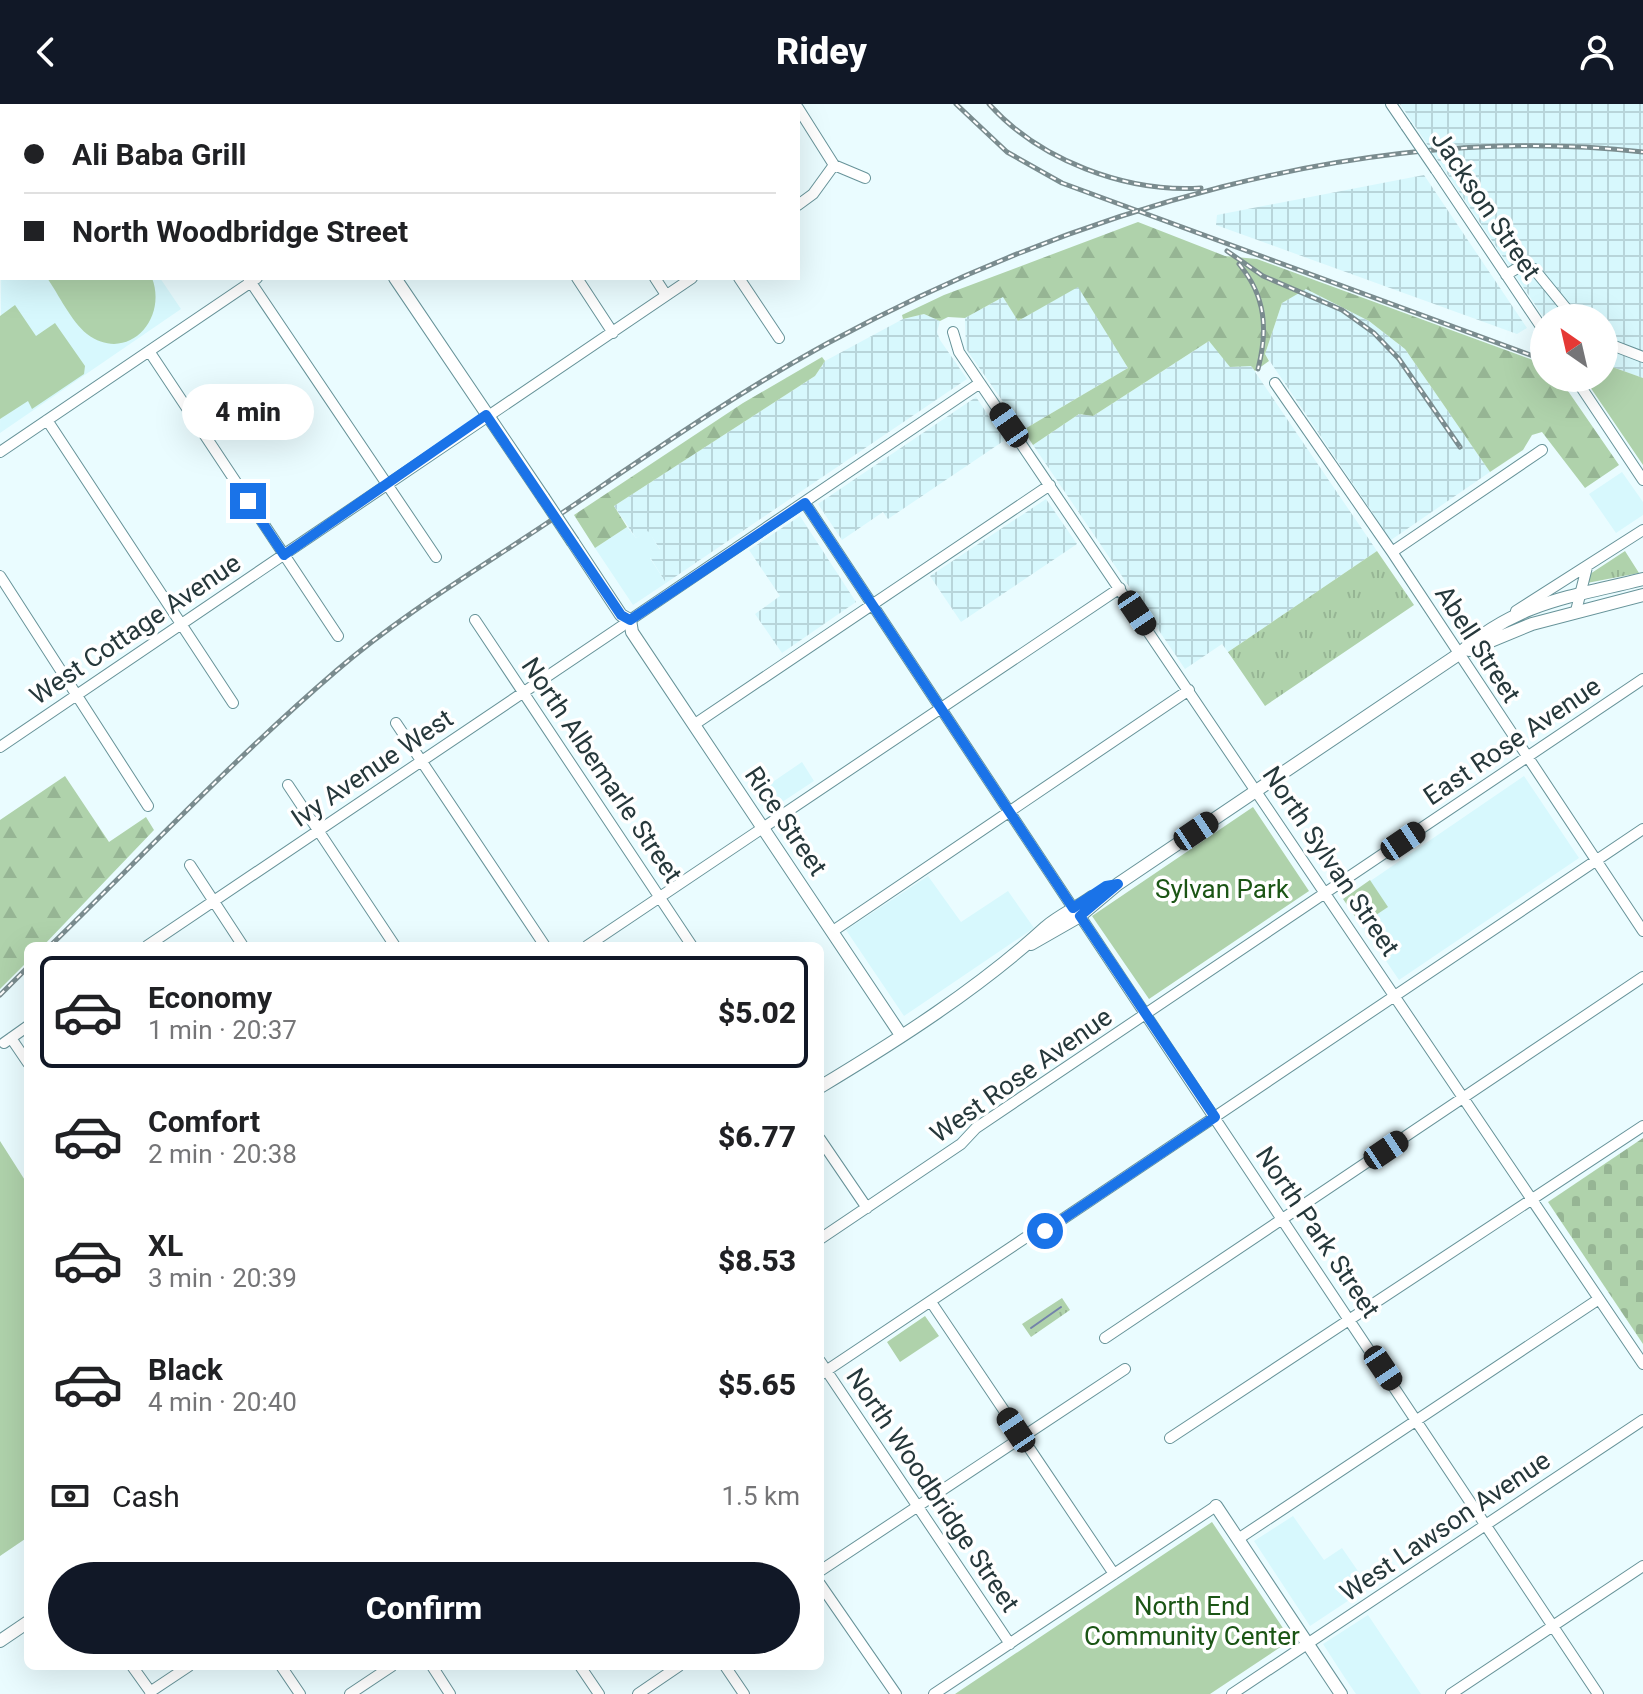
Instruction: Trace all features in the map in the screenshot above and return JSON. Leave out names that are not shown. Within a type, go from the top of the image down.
[{"type":"main road","name":"Rice Street","points":[[396,280],[901,1035]]},
{"type":"main road","points":[[824,1084],[901,1035],[1077,912],[1106,886],[1118,884],[1459,654],[1504,619],[1580,593],[1643,579]]},
{"type":"main road","points":[[1459,654],[1517,629],[1643,595]]},
{"type":"main road","points":[[1216,1506],[1341,1694]]},
{"type":"main road","points":[[0,1641],[24,1625]]},
{"type":"street","name":"Jackson Street","points":[[1391,104],[1530,310]]},
{"type":"street","points":[[800,112],[834,165],[865,178]]},
{"type":"street","points":[[800,204],[813,194],[834,165]]},
{"type":"street","points":[[1506,275],[1519,267],[1534,269],[1563,304]]},
{"type":"street","points":[[0,452],[251,280]]},
{"type":"street","points":[[253,280],[436,557]]},
{"type":"street","points":[[578,280],[613,333]]},
{"type":"street","points":[[656,280],[666,295]]},
{"type":"street","name":"West Cottage Avenue","points":[[0,747],[689,280]]},
{"type":"street","points":[[740,280],[779,338]]},
{"type":"street","name":"North Sylvan Street","points":[[953,332],[959,352],[1643,1364]]},
{"type":"street","points":[[1618,347],[1643,357]]},
{"type":"street","points":[[149,351],[338,636]]},
{"type":"street","name":"Ivy Avenue West","points":[[153,942],[980,383]]},
{"type":"street","name":"Abell Street","points":[[1275,383],[1392,552],[1643,931]]},
{"type":"street","points":[[1584,392],[1643,480]]},
{"type":"street","points":[[47,420],[233,703]]},
{"type":"street","points":[[1392,552],[1542,450]]},
{"type":"street","points":[[695,724],[1050,485]]},
{"type":"street","name":"North Park Street","points":[[805,503],[1598,1694]]},
{"type":"street","points":[[1504,619],[1643,530]]},
{"type":"street","points":[[1576,611],[1587,567]]},
{"type":"street","points":[[0,576],[148,806]]},
{"type":"street","points":[[593,942],[1120,588]]},
{"type":"street","name":"North Albemarle Street","points":[[475,620],[689,942]]},
{"type":"street","name":"East Rose Avenue","points":[[1326,893],[1643,679]]},
{"type":"street","points":[[833,931],[1189,690]]},
{"type":"street","points":[[396,723],[542,942]]},
{"type":"street","points":[[288,785],[392,942]]},
{"type":"street","points":[[824,1368],[931,1302],[1025,1238],[1045,1231],[1643,829]]},
{"type":"street","points":[[190,865],[240,942]]},
{"type":"street","name":"West Rose Avenue","points":[[824,1236],[961,1144],[976,1128],[1326,893]]},
{"type":"street","points":[[1105,1338],[1643,977]]},
{"type":"street","points":[[24,1029],[8,1041],[24,1059]]},
{"type":"street","points":[[1170,1438],[1643,1126]]},
{"type":"street","points":[[824,1145],[867,1208]]},
{"type":"street","points":[[1238,1539],[1599,1299]]},
{"type":"street","points":[[931,1302],[1114,1574]]},
{"type":"street","points":[[824,1568],[1125,1369]]},
{"type":"street","name":"North Woodbridge Street","points":[[824,1372],[1010,1644]]},
{"type":"street","name":"West Lawson Avenue","points":[[1232,1694],[1643,1420]]},
{"type":"street","points":[[934,1694],[1216,1506]]},
{"type":"street","points":[[1451,1694],[1643,1566]]},
{"type":"street","points":[[824,1590],[896,1694]]},
{"type":"street","points":[[135,1670],[151,1693],[183,1670]]},
{"type":"street","points":[[284,1670],[300,1694]]},
{"type":"street","points":[[350,1694],[386,1670]]},
{"type":"street","points":[[435,1670],[450,1694]]},
{"type":"street","points":[[583,1670],[599,1694]]},
{"type":"street","points":[[638,1694],[673,1670]]},
{"type":"street","points":[[728,1670],[744,1694]]},
{"type":"shaded area","points":[[1400,104],[1643,104],[1643,378],[1618,369],[1618,304],[1535,304]]},
{"type":"shaded area","points":[[1424,175],[1527,328],[1517,334],[1216,225],[1217,215]]},
{"type":"shaded area","points":[[1,280],[161,280],[181,309],[0,433]]},
{"type":"shaded area","points":[[1078,286],[1128,368],[1023,430],[966,349],[965,318],[1003,297],[1018,321]]},
{"type":"shaded area","points":[[1305,289],[1369,321],[1405,349],[1490,472],[1391,540],[1265,354],[1282,303]]},
{"type":"shaded area","points":[[924,314],[940,321],[937,332],[940,340],[967,379],[666,583],[650,557],[660,549],[648,531],[636,538],[614,506],[815,376],[825,361],[903,319]]},
{"type":"shaded area","points":[[1209,341],[1251,366],[1377,551],[1228,652],[1222,644],[1185,669],[1033,445],[1079,414],[1093,416]]},
{"type":"shaded area","points":[[976,397],[1005,440],[888,519],[883,512],[842,540],[818,504]]},
{"type":"shaded area","points":[[1622,472],[1643,502],[1643,515],[1616,533],[1589,494]]},
{"type":"shaded area","points":[[1046,499],[1077,544],[961,622],[930,576]]},
{"type":"shaded area","points":[[800,516],[856,602],[782,653],[755,614],[780,596],[749,550]]},
{"type":"shaded area","points":[[627,527],[636,538],[648,530],[660,550],[650,558],[666,583],[633,605],[595,548]]},
{"type":"shaded area","points":[[802,762],[814,781],[767,812],[755,794]]},
{"type":"shaded area","points":[[1524,776],[1579,858],[1399,980],[1344,899]]},
{"type":"shaded area","points":[[928,876],[961,922],[1008,891],[1034,928],[904,1016],[846,930]]},
{"type":"shaded area","points":[[1293,1516],[1324,1560],[1342,1548],[1369,1587],[1310,1626],[1254,1541]]},
{"type":"shaded area","points":[[1368,1615],[1421,1694],[1356,1694],[1345,1678],[1323,1644]]},
{"type":"green space","points":[[1138,222],[1225,256],[1257,259],[1530,359],[1530,392],[1569,392],[1619,465],[1585,488],[1542,432],[1532,435],[1523,450],[1490,472],[1405,349],[1369,321],[1306,289],[1282,303],[1265,354],[1269,361],[1255,371],[1251,366],[1230,367],[1209,341],[1093,416],[1079,414],[1033,445],[1023,430],[1128,368],[1078,287],[1018,321],[1003,297],[965,318],[948,317],[940,321],[924,314],[903,319],[902,315],[944,295]]},
{"type":"green space","points":[[48,280],[152,280],[154,309],[149,322],[129,341],[116,344],[102,342],[81,329]]},
{"type":"green space","points":[[15,305],[36,336],[55,323],[85,366],[84,374],[32,409],[28,401],[0,419],[0,316]]},
{"type":"green space","points":[[822,357],[825,361],[815,376],[614,506],[627,527],[595,548],[574,515],[743,403]]},
{"type":"green space","points":[[1618,369],[1643,378],[1643,465],[1593,392],[1618,392]]},
{"type":"green space","points":[[1377,551],[1414,605],[1265,706],[1228,652]]},
{"type":"green space","points":[[1625,551],[1639,573],[1587,583],[1590,574]]},
{"type":"green space","points":[[65,776],[109,842],[146,817],[154,830],[47,942],[24,942],[24,965],[0,989],[0,820]]},
{"type":"green space","name":"Sylvan Park","points":[[1253,807],[1309,891],[1149,999],[1092,916]]},
{"type":"green space","points":[[1370,880],[1388,907],[1361,925],[1343,899]]},
{"type":"green space","points":[[1643,1138],[1643,1344],[1548,1202]]},
{"type":"green space","points":[[0,1141],[24,1179],[24,1540],[0,1556]]},
{"type":"green space","points":[[1062,1298],[1070,1310],[1031,1337],[1022,1324]]},
{"type":"green space","points":[[925,1316],[939,1336],[900,1362],[887,1342]]},
{"type":"green space","name":"North End Community Center","points":[[1212,1522],[1291,1640],[1210,1694],[955,1694]]},
{"type":"waterway","points":[[1031,1328],[1061,1307]]},
{"type":"railway","points":[[956,104],[1007,152],[1062,183],[1530,355]]},
{"type":"railway","points":[[989,104],[1009,124],[1033,141],[1058,157],[1086,169],[1143,185],[1201,188]]},
{"type":"railway","points":[[54,942],[262,737],[336,671],[388,630],[724,405],[828,343],[921,296],[1018,254],[1119,217],[1222,187],[1327,164],[1433,150],[1538,146],[1643,152]]},
{"type":"railway","points":[[1227,251],[1263,276],[1342,310],[1374,333],[1399,359],[1460,447]]},
{"type":"railway","points":[[1239,264],[1260,301],[1264,327],[1258,369]]},
{"type":"railway","points":[[0,995],[24,971]]},
{"type":"route","points":[[248,501],[284,555],[486,415],[621,615],[630,620],[805,503],[1011,809],[1073,908],[1106,886],[1118,884],[1080,916],[1215,1117],[1045,1231]]}]
